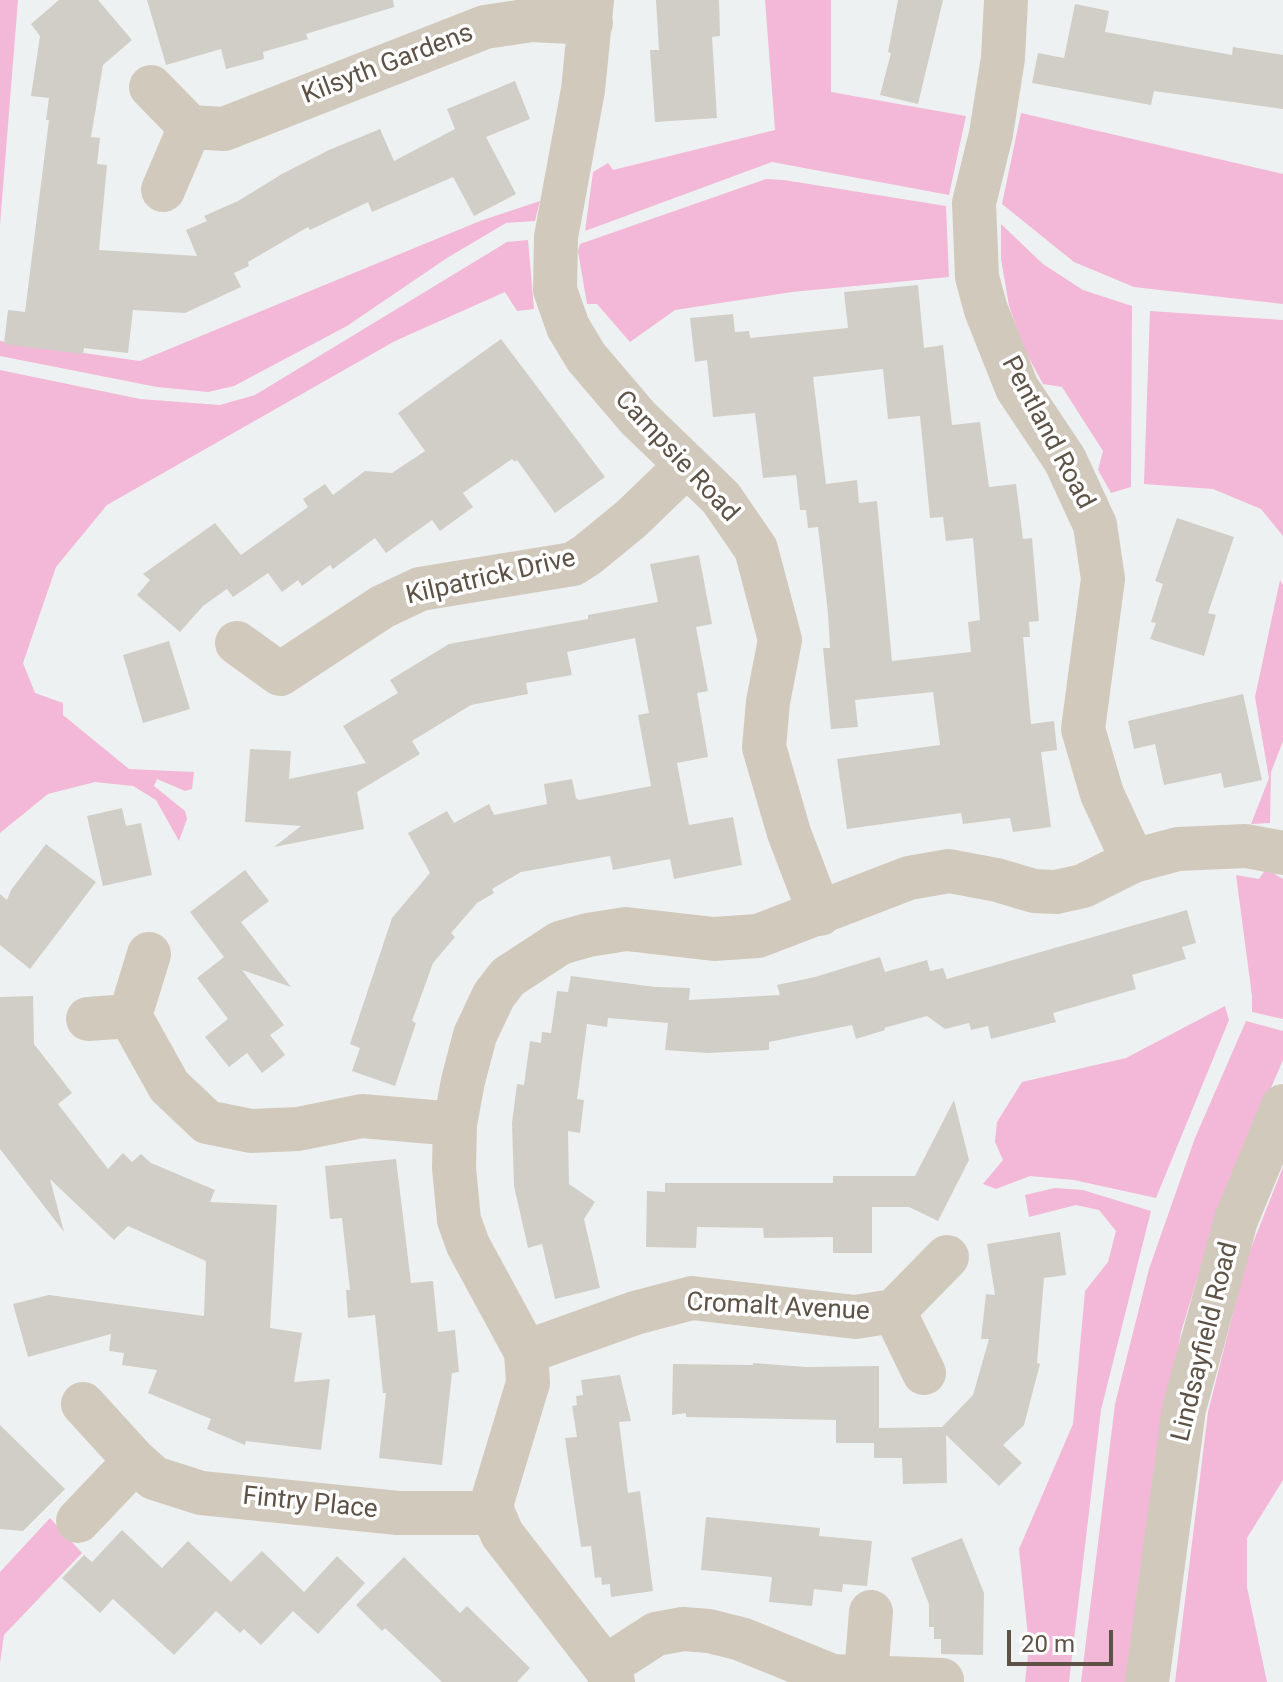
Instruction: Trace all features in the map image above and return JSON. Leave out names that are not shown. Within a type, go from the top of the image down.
[{"type":"street","name":"Pentland Road","points":[[1006,0],[1003,58],[991,134],[974,203],[977,277],[986,310],[1017,388],[1065,460],[1095,525],[1103,579],[1083,729],[1102,794],[1133,861]]},
{"type":"street","name":"Kilsyth Gardens","points":[[190,127],[224,129],[249,121],[485,27],[591,12]]},
{"type":"street","name":"Campsie Road","points":[[591,12],[583,90],[556,237],[555,290],[568,327],[586,357],[638,418],[721,498],[756,549],[780,640],[768,702],[764,747],[789,833],[820,914]]},
{"type":"street","points":[[151,87],[190,127],[163,190]]},
{"type":"street","name":"Kilpatrick Drive","points":[[237,643],[292,687],[382,607],[420,589],[573,564],[631,519],[687,465]]},
{"type":"street","points":[[942,1680],[832,1676],[741,1639],[709,1631],[683,1629],[656,1634],[609,1675],[502,1534],[492,1502],[528,1383],[526,1352],[468,1245],[459,1220],[454,1168],[455,1124],[475,1035],[494,995],[508,977],[560,943],[626,929],[735,939],[758,936],[909,878],[949,871],[1034,891],[1056,892],[1083,886],[1133,861],[1178,849],[1246,846],[1283,853]]},
{"type":"street","points":[[149,954],[109,1018],[169,1086],[207,1122],[251,1131],[298,1129],[362,1116],[455,1124]]},
{"type":"street","name":"Lindsayfield Road","points":[[1147,1682],[1184,1409],[1236,1220],[1283,1106]]},
{"type":"street","name":"Cromalt Avenue","points":[[526,1352],[635,1313],[692,1298],[855,1317],[894,1311],[947,1257]]},
{"type":"street","name":"Cromalt Avenue","points":[[894,1311],[924,1373]]},
{"type":"street","name":"Fintry Place","points":[[83,1404],[154,1478],[201,1493],[398,1513],[493,1513]]},
{"type":"street","points":[[78,1521],[135,1461]]},
{"type":"street","points":[[866,1675],[871,1612]]},
{"type":"shaded area","points":[[0,0],[18,0],[0,225]]},
{"type":"shaded area","points":[[765,0],[831,0],[831,92],[966,116],[949,195],[772,162],[585,231],[593,172],[608,163],[613,170],[775,130]]},
{"type":"shaded area","points":[[1021,113],[1283,174],[1283,304],[1134,287],[1074,262],[1002,204]]},
{"type":"shaded area","points":[[766,179],[946,206],[949,277],[792,292],[675,310],[630,342],[597,304],[587,304],[578,251],[580,244]]},
{"type":"shaded area","points":[[540,201],[535,221],[506,223],[447,258],[347,326],[234,386],[208,392],[157,387],[0,356],[0,341],[140,361],[480,221]]},
{"type":"shaded area","points":[[1001,224],[1043,264],[1083,290],[1132,306],[1131,487],[1111,493],[1098,470],[1103,451],[1062,387],[1043,384],[1024,349],[1009,306],[1001,259]]},
{"type":"shaded area","points":[[528,240],[534,309],[517,311],[505,292],[395,341],[107,505],[56,567],[23,663],[35,693],[63,703],[63,715],[129,769],[194,772],[192,789],[185,791],[157,779],[154,786],[185,811],[187,819],[179,841],[156,800],[133,786],[95,782],[48,794],[0,833],[0,370],[140,399],[220,405],[255,395],[507,242]]},
{"type":"shaded area","points":[[1150,311],[1283,320],[1283,536],[1261,509],[1213,489],[1144,484]]},
{"type":"shaded area","points":[[1280,580],[1283,585],[1283,741],[1271,772],[1270,823],[1251,824],[1269,778],[1255,697]]},
{"type":"shaded area","points":[[1266,869],[1283,879],[1283,1019],[1252,1012],[1236,875],[1259,879]]},
{"type":"shaded area","points":[[1225,1006],[1229,1020],[1156,1198],[1074,1180],[1030,1176],[996,1189],[983,1184],[1003,1160],[995,1142],[997,1122],[1022,1082],[1126,1058]]},
{"type":"shaded area","points":[[1246,1021],[1283,1031],[1283,1060],[1218,1210],[1181,1332],[1153,1511],[1133,1682],[1081,1682],[1115,1404],[1149,1269],[1195,1138]]},
{"type":"shaded area","points":[[1283,1167],[1283,1480],[1247,1538],[1247,1587],[1267,1682],[1175,1682],[1208,1412],[1247,1258]]},
{"type":"shaded area","points":[[1055,1188],[1083,1190],[1151,1211],[1101,1410],[1069,1682],[1025,1682],[1029,1646],[1019,1549],[1073,1424],[1085,1291],[1108,1262],[1116,1231],[1099,1210],[1076,1205],[1029,1217],[1025,1195]]},
{"type":"shaded area","points":[[50,1518],[82,1553],[4,1635],[0,1663],[0,1572]]},
{"type":"building","points":[[59,0],[98,0],[132,40],[103,65],[91,137],[100,138],[97,164],[107,165],[99,250],[197,256],[186,230],[207,221],[204,216],[238,201],[329,150],[380,129],[394,161],[455,129],[447,109],[515,81],[530,119],[486,137],[516,194],[474,216],[453,177],[372,212],[368,202],[310,230],[308,227],[248,262],[249,266],[234,273],[241,287],[185,313],[133,310],[128,353],[84,348],[83,354],[4,344],[8,310],[25,312],[49,120],[46,120],[49,98],[31,96],[40,36],[31,24]]},
{"type":"building","points":[[147,0],[393,0],[394,7],[306,34],[308,39],[263,52],[264,59],[226,69],[221,49],[166,65]]},
{"type":"building","points":[[656,0],[719,0],[720,36],[712,37],[717,118],[655,122],[650,50],[659,50]]},
{"type":"building","points":[[898,0],[943,0],[918,104],[880,95],[891,53],[888,52]]},
{"type":"building","points":[[1075,4],[1109,11],[1105,32],[1232,55],[1233,47],[1283,55],[1283,109],[1154,91],[1151,105],[1032,83],[1038,53],[1064,58]]},
{"type":"building","points":[[918,285],[924,348],[943,345],[952,425],[980,422],[989,487],[1016,484],[1023,539],[1032,538],[1039,621],[1029,622],[1030,637],[1023,637],[1031,724],[1054,721],[1057,750],[1041,752],[1051,827],[1013,832],[1010,818],[963,824],[961,813],[847,829],[837,759],[940,745],[933,692],[855,700],[858,727],[831,729],[823,648],[830,648],[828,613],[818,527],[808,528],[806,510],[800,510],[796,475],[763,478],[755,413],[713,417],[707,360],[695,362],[690,318],[733,314],[735,332],[749,331],[750,338],[848,328],[844,292]],"holes":[[[883,369],[888,419],[920,416],[930,518],[943,517],[946,541],[973,538],[980,620],[968,622],[971,652],[892,661],[877,501],[859,503],[857,480],[826,484],[813,377]]]},
{"type":"building","points":[[501,339],[605,477],[555,513],[517,460],[512,459],[463,493],[473,507],[440,531],[432,520],[386,553],[375,538],[333,569],[330,565],[302,586],[298,580],[282,592],[268,573],[233,597],[227,589],[203,606],[180,632],[137,595],[150,580],[143,574],[215,523],[241,555],[308,507],[303,499],[325,484],[333,495],[365,471],[392,473],[425,451],[398,413]]},
{"type":"building","points":[[1177,518],[1234,537],[1208,613],[1216,615],[1204,656],[1150,639],[1156,623],[1151,622],[1163,584],[1155,581]]},
{"type":"building","points":[[699,555],[712,624],[696,627],[708,691],[697,693],[708,757],[677,763],[689,825],[733,817],[742,865],[674,879],[670,859],[613,870],[610,856],[521,872],[492,889],[494,893],[477,903],[451,933],[455,937],[433,963],[412,1021],[416,1023],[395,1086],[352,1071],[360,1048],[350,1044],[392,918],[430,873],[408,833],[447,811],[454,823],[489,804],[494,815],[547,804],[544,784],[572,779],[579,800],[651,786],[638,715],[649,713],[635,638],[567,652],[572,675],[526,683],[528,694],[471,705],[412,741],[420,754],[357,792],[364,829],[274,847],[301,826],[245,822],[250,749],[291,751],[289,779],[366,763],[343,726],[398,693],[390,680],[449,644],[588,619],[588,615],[658,602],[650,564]]},
{"type":"building","points":[[169,641],[190,709],[143,723],[123,655]]},
{"type":"building","points":[[1243,694],[1262,780],[1224,788],[1221,773],[1164,785],[1155,744],[1134,749],[1128,721]]},
{"type":"building","points":[[122,808],[126,826],[141,823],[152,875],[103,886],[87,816]]},
{"type":"building","points":[[46,844],[96,882],[30,969],[0,945],[0,894],[7,900],[11,890]]},
{"type":"building","points":[[245,870],[269,901],[241,922],[291,987],[242,970],[284,1025],[270,1035],[285,1055],[262,1073],[247,1053],[229,1067],[205,1037],[228,1019],[197,978],[224,957],[190,912]]},
{"type":"building","points":[[1187,910],[1196,943],[1182,947],[1186,959],[1132,975],[1136,989],[1053,1013],[1056,1022],[991,1039],[988,1026],[971,1030],[969,1023],[945,1029],[927,1016],[856,1039],[852,1025],[769,1042],[769,1050],[707,1053],[665,1050],[668,1023],[608,1018],[607,1027],[587,1024],[577,1099],[584,1100],[580,1133],[568,1131],[569,1184],[595,1202],[584,1219],[600,1288],[555,1299],[542,1244],[528,1248],[514,1186],[512,1123],[517,1084],[524,1085],[530,1041],[541,1043],[542,1032],[551,1033],[557,991],[568,992],[571,976],[655,987],[690,988],[689,1000],[780,995],[777,985],[880,957],[885,972],[927,960],[930,971],[943,968],[947,979]]},
{"type":"building","points":[[33,996],[34,1044],[72,1093],[58,1104],[108,1169],[123,1153],[132,1162],[141,1154],[151,1163],[215,1190],[210,1202],[277,1205],[270,1328],[302,1333],[294,1382],[330,1379],[321,1450],[246,1441],[245,1445],[207,1429],[211,1419],[148,1393],[157,1370],[122,1365],[124,1353],[109,1351],[111,1334],[28,1357],[13,1304],[49,1295],[204,1316],[206,1261],[128,1226],[114,1240],[50,1179],[64,1232],[0,1149],[0,997]]},
{"type":"building","points":[[954,1100],[969,1160],[938,1221],[909,1207],[872,1207],[872,1253],[833,1253],[833,1237],[764,1238],[763,1228],[697,1227],[696,1248],[646,1247],[647,1191],[665,1192],[665,1183],[833,1183],[833,1176],[915,1176]]},
{"type":"building","points":[[396,1159],[411,1283],[433,1281],[438,1332],[455,1330],[459,1372],[452,1373],[442,1465],[379,1458],[386,1393],[383,1393],[375,1315],[348,1318],[346,1290],[350,1290],[342,1218],[330,1219],[325,1166]]},
{"type":"building","points":[[1060,1232],[1066,1275],[1044,1278],[1037,1363],[1040,1364],[1024,1425],[1003,1445],[1022,1463],[999,1486],[946,1435],[947,1483],[903,1484],[902,1458],[874,1458],[874,1443],[836,1443],[836,1420],[686,1417],[686,1413],[672,1415],[673,1364],[879,1366],[879,1428],[942,1427],[973,1395],[989,1339],[981,1339],[986,1294],[995,1295],[987,1244]]},
{"type":"building","points":[[620,1375],[631,1421],[619,1422],[628,1493],[640,1491],[653,1591],[611,1597],[610,1584],[602,1585],[601,1577],[595,1578],[591,1546],[581,1547],[565,1438],[577,1437],[572,1406],[577,1405],[576,1396],[583,1395],[581,1380]]},
{"type":"building","points":[[0,1425],[65,1489],[23,1531],[0,1529]]},
{"type":"building","points":[[706,1517],[820,1528],[819,1536],[872,1541],[867,1586],[843,1584],[842,1592],[814,1589],[812,1606],[769,1602],[772,1577],[701,1570]]},
{"type":"building","points":[[122,1530],[162,1568],[188,1541],[231,1582],[262,1551],[304,1592],[337,1556],[365,1583],[318,1634],[293,1611],[261,1645],[244,1629],[240,1633],[216,1611],[174,1655],[113,1599],[100,1613],[62,1578],[84,1555],[92,1562]]},
{"type":"building","points":[[962,1538],[984,1593],[983,1655],[941,1654],[941,1639],[934,1639],[934,1627],[929,1627],[929,1604],[911,1558]]},
{"type":"building","points":[[404,1557],[460,1613],[467,1606],[530,1668],[517,1682],[442,1682],[356,1605]]}]
